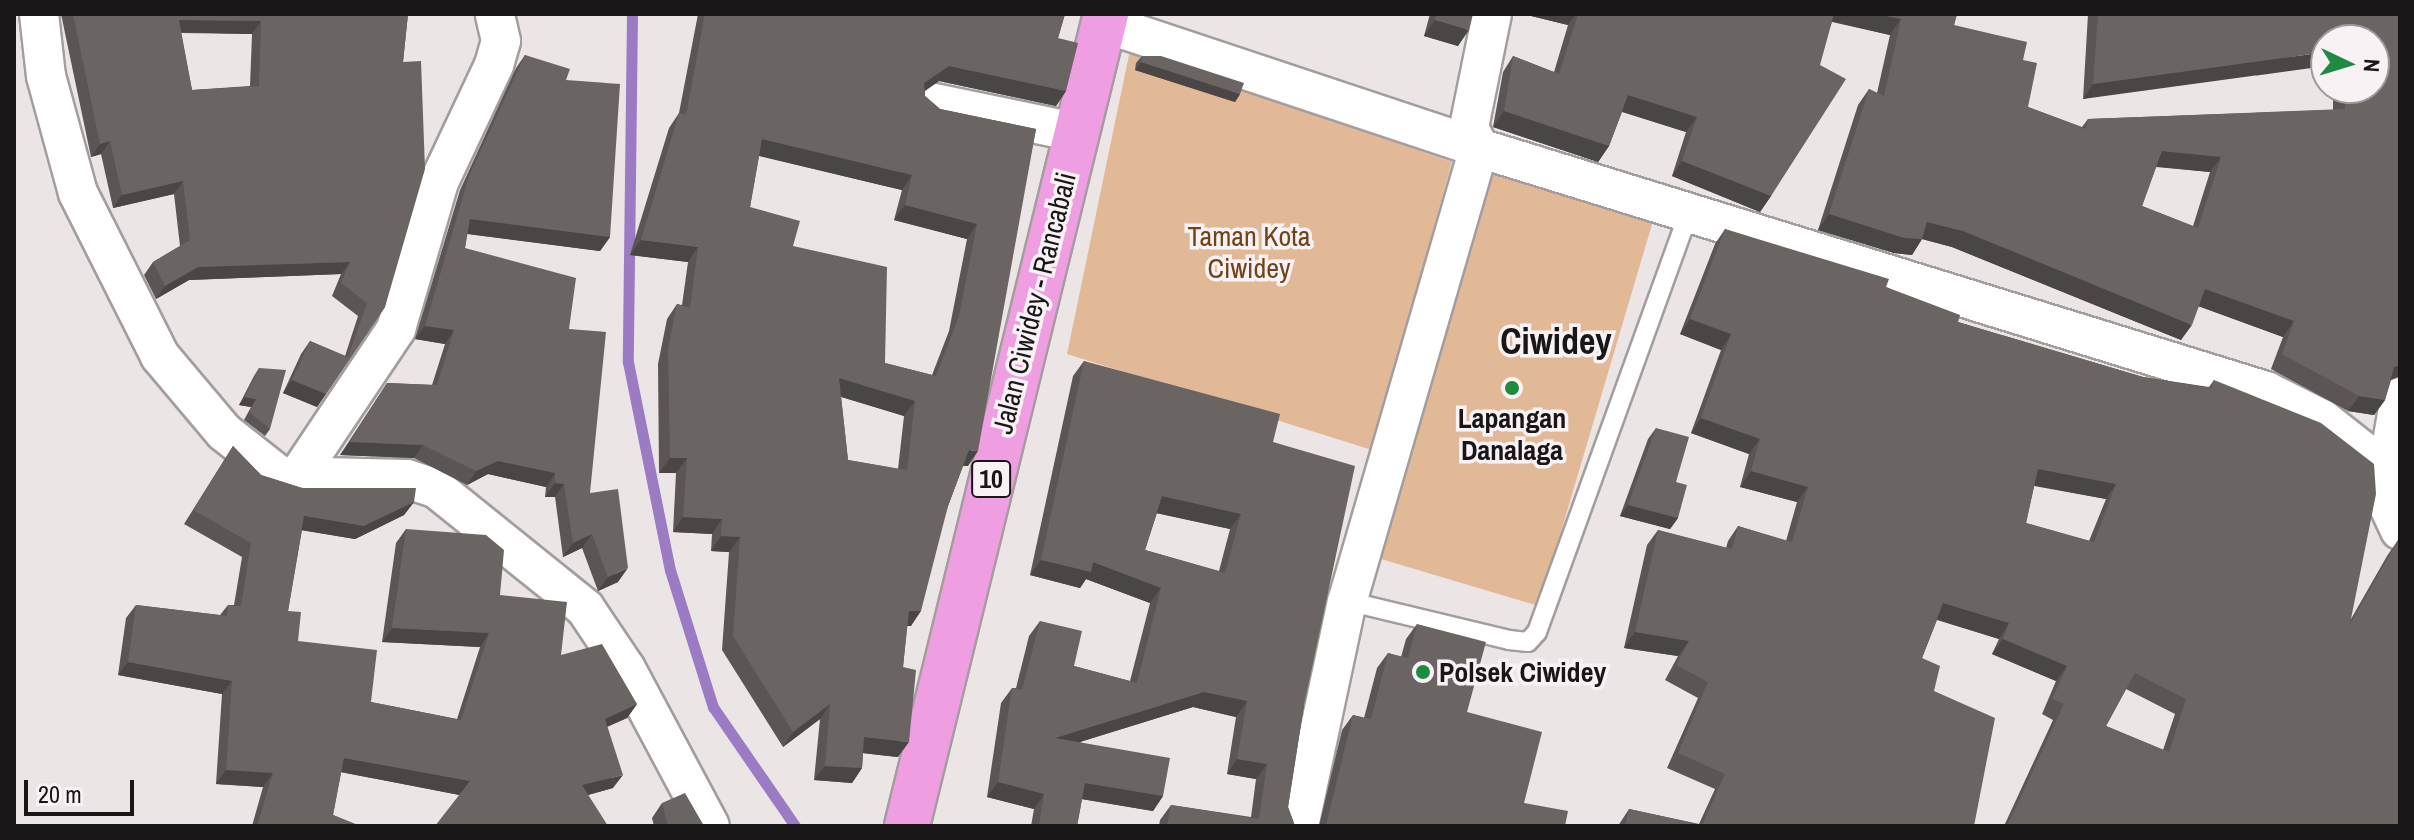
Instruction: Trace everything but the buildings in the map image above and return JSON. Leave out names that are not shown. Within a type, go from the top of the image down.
[{"type":"highway","name":"Jalan Ciwidey - Rancabali","points":[[907,826],[1105,19]]},
{"type":"street","points":[[39,14],[59,137],[132,312],[224,432],[280,476],[295,480],[407,479],[474,514],[585,608],[710,826]]},
{"type":"street","points":[[295,480],[396,329],[439,182],[494,65],[501,41],[495,14]]},
{"type":"street","points":[[1299,826],[1347,601],[1479,148],[1469,127],[1492,14]]},
{"type":"street","points":[[1105,19],[1479,148],[1688,215],[2266,391],[2322,419],[2383,467]]},
{"type":"street","points":[[935,103],[1075,132]]},
{"type":"street","points":[[2400,397],[2383,467],[2386,511],[2400,530]]},
{"type":"lane","points":[[1347,601],[1509,640],[1528,642],[1537,632],[1688,215]]},
{"type":"green space","name":"Taman Kota Ciwidey","points":[[1130,50],[1452,162],[1372,450],[1067,354]]},
{"type":"green space","name":"Lapangan Danalaga","points":[[1485,170],[1653,221],[1539,606],[1371,556]]},
{"type":"waterway","points":[[632,14],[628,362],[670,570],[713,707],[795,826]]},
{"type":"place","name":"Lapangan Danalaga","points":[[1512,388]]},
{"type":"place","name":"Polsek Ciwidey","points":[[1423,672]]},
{"type":"district","name":"Ciwidey","points":[[1556,342]]}]
